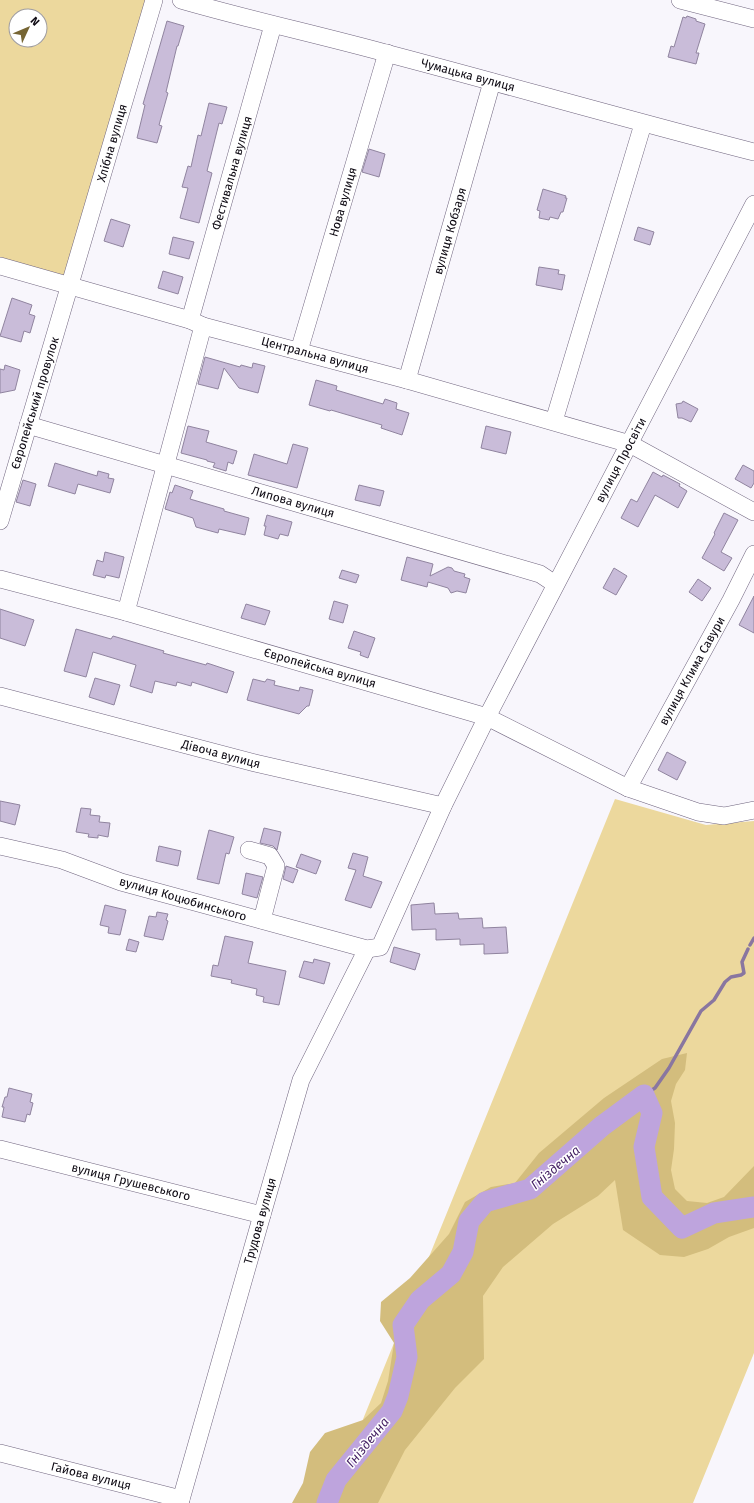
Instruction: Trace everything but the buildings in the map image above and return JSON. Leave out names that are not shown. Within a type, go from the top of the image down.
[{"type":"street","name":"Хлібна вулиця","points":[[70,285],[154,0]]},
{"type":"street","name":"Чумацька вулиця","points":[[181,0],[273,25],[387,53],[643,124],[754,152]]},
{"type":"street","points":[[680,0],[754,19]]},
{"type":"street","name":"Фестивальна вулиця","points":[[126,612],[164,465],[197,323],[273,25]]},
{"type":"street","name":"Нова вулиця","points":[[300,350],[387,53]]},
{"type":"street","name":"вулиця Кобзаря","points":[[407,380],[492,82]]},
{"type":"street","points":[[554,421],[643,124]]},
{"type":"street","name":"вулиця Просвіти","points":[[368,949],[380,946],[443,806],[487,716],[754,204]]},
{"type":"street","name":"Центральна вулиця","points":[[0,266],[70,285],[197,323],[300,350],[554,421],[630,444],[754,512]]},
{"type":"street","name":"Європейський провулок","points":[[0,521],[70,285]]},
{"type":"street","name":"Липова вулиця","points":[[28,425],[540,574],[555,584]]},
{"type":"street","name":"вулиця Клима Савури","points":[[628,788],[754,554]]},
{"type":"street","name":"Європейська вулиця","points":[[0,579],[126,612],[487,716],[628,788],[698,812],[724,816],[754,810]]},
{"type":"street","name":"Дівоча вулиця","points":[[0,696],[255,763],[443,806]]},
{"type":"street","name":"вулиця Коцюбинського","points":[[0,846],[62,860],[121,882],[368,949]]},
{"type":"street","points":[[249,850],[270,856],[276,866],[262,920]]},
{"type":"street","name":"Трудова вулиця","points":[[181,1501],[302,1080],[368,949]]},
{"type":"street","name":"вулиця Грушевського","points":[[0,1149],[262,1215]]},
{"type":"street","name":"Гайова вулиця","points":[[0,1453],[181,1501]]},
{"type":"shaded area","points":[[0,0],[154,0],[70,285],[0,267]]},
{"type":"shaded area","points":[[615,799],[706,825],[754,821],[754,1353],[693,1503],[329,1503]]},
{"type":"shaded area","points":[[687,1053],[685,1070],[676,1084],[671,1101],[675,1123],[674,1149],[671,1170],[675,1189],[687,1201],[707,1203],[724,1197],[754,1166],[754,1228],[729,1237],[708,1249],[684,1257],[660,1255],[623,1230],[615,1180],[598,1196],[553,1224],[503,1267],[483,1296],[484,1359],[455,1388],[405,1450],[378,1503],[292,1503],[303,1483],[310,1452],[325,1433],[363,1420],[381,1403],[388,1381],[394,1343],[380,1321],[381,1302],[410,1278],[449,1234],[465,1202],[491,1187],[515,1183],[539,1153],[604,1098],[662,1059]]},
{"type":"waterway","points":[[750,945],[754,938]]},
{"type":"waterway","points":[[644,1095],[655,1088],[669,1068],[701,1011],[714,1000],[725,982],[731,977],[744,973],[742,962],[748,949]]},
{"type":"waterway","name":"Гніздечна","points":[[327,1503],[336,1480],[392,1411],[398,1396],[407,1357],[403,1325],[420,1300],[451,1274],[463,1252],[469,1221],[485,1202],[530,1189],[602,1126],[644,1095],[652,1113],[644,1147],[652,1197],[682,1228],[714,1213],[754,1207]]}]
